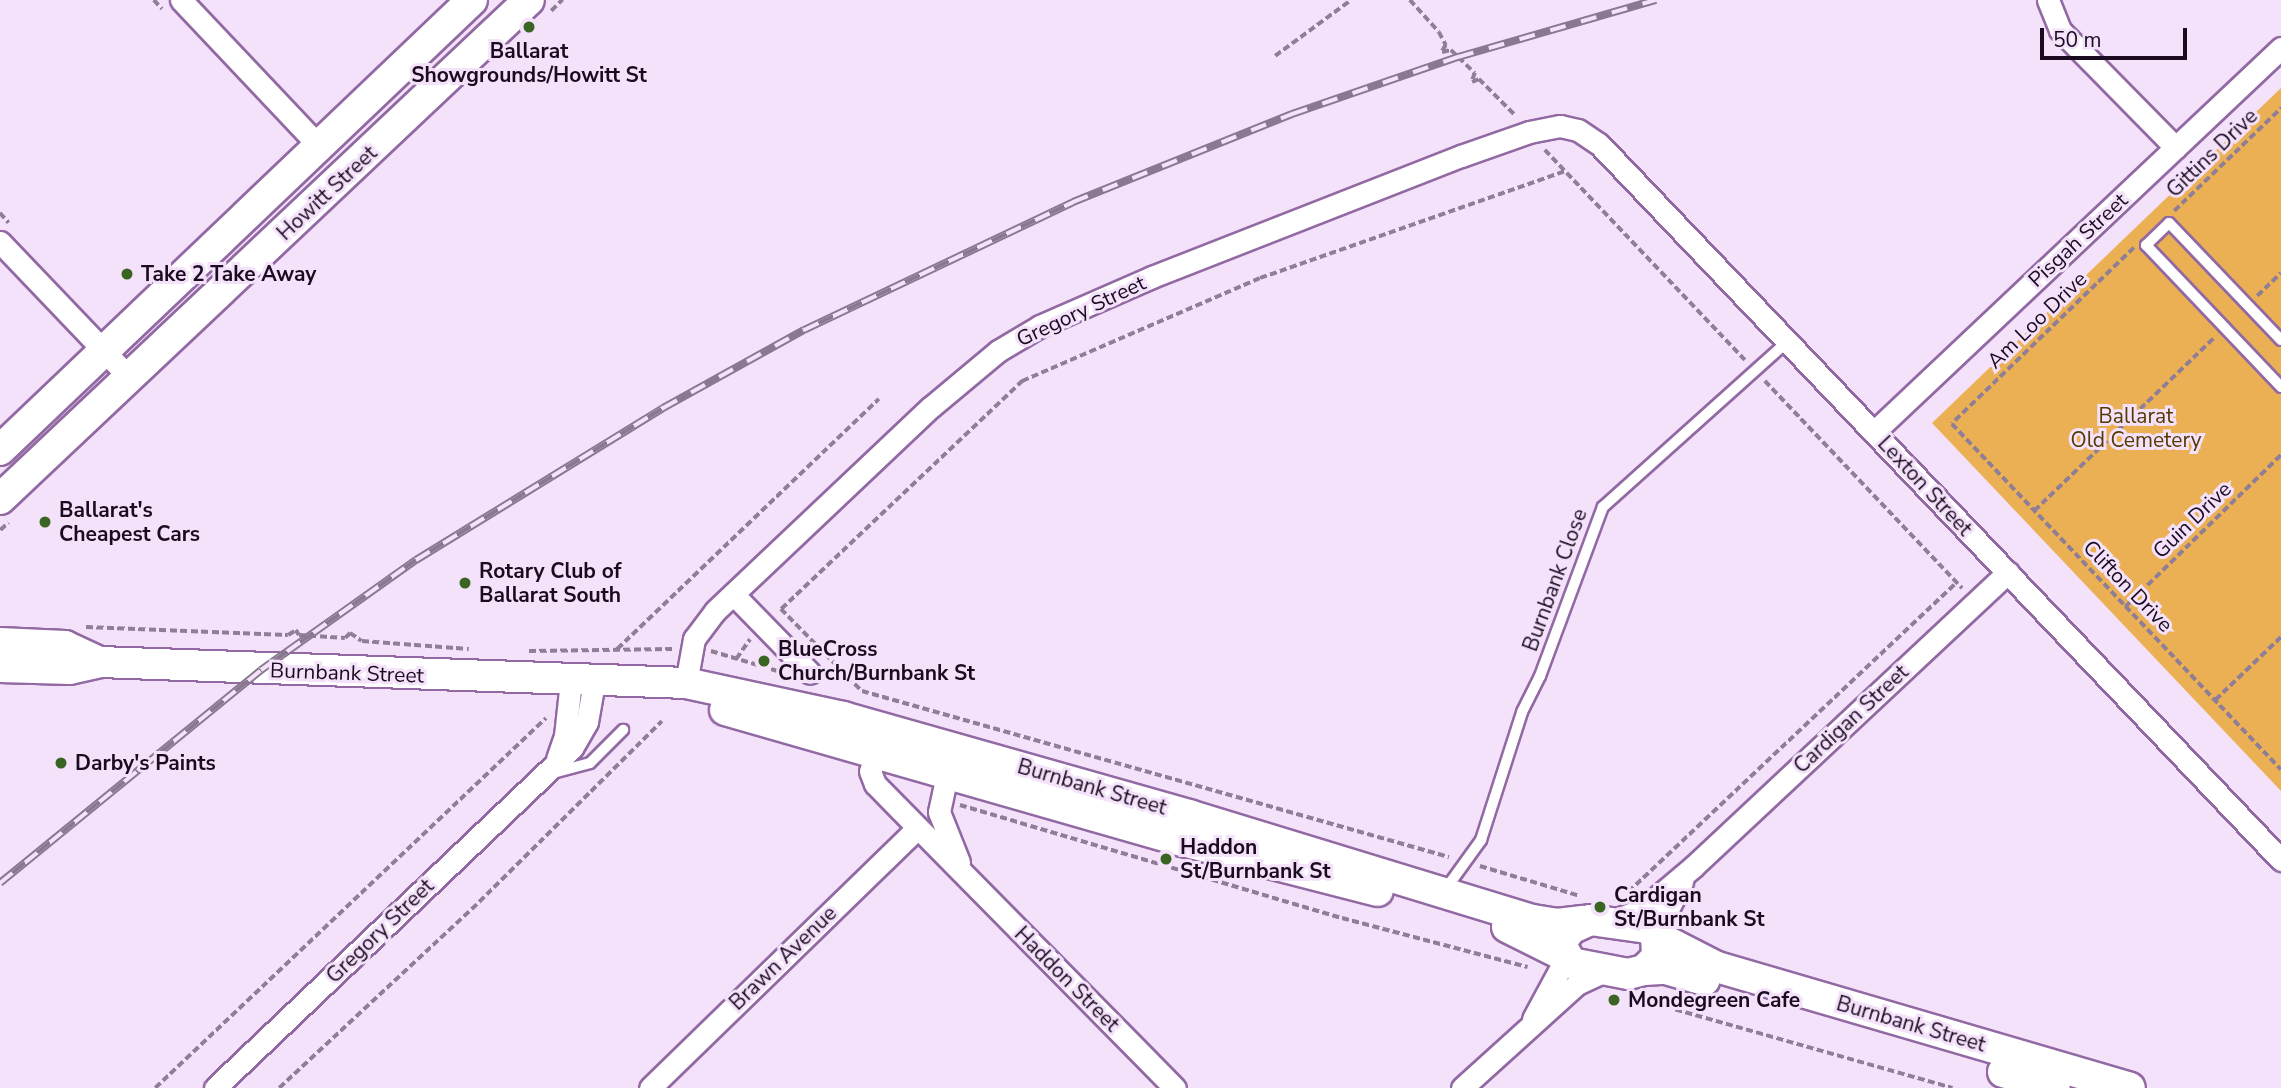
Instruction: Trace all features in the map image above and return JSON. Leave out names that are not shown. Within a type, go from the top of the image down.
[{"type":"main road","name":"Howitt Street","points":[[0,450],[472,0]]},
{"type":"main road","name":"Howitt Street","points":[[0,499],[529,0]]},
{"type":"main road","name":"Burnbank Street","points":[[0,643],[65,646],[100,662]]},
{"type":"main road","name":"Burnbank Street","points":[[0,667],[70,669],[100,662],[582,682],[686,683],[951,759],[1445,890],[1542,922],[1593,913],[1640,924],[1677,950],[1717,967],[2130,1088]]},
{"type":"main road","name":"Burnbank Street","points":[[582,682],[886,741]]},
{"type":"main road","name":"Burnbank Street","points":[[951,759],[1183,841],[1472,916],[1520,932],[1562,965],[1605,971],[1639,984],[1671,970],[2055,1088]]},
{"type":"main road","points":[[1562,965],[1564,937],[1593,913]]},
{"type":"main road","points":[[1639,984],[1657,957],[1656,935]]},
{"type":"street","points":[[180,0],[319,146]]},
{"type":"street","points":[[2048,0],[2060,30],[2176,148]]},
{"type":"street","name":"Pisgah Street","points":[[1874,432],[2281,48]]},
{"type":"street","name":"Gregory Street","points":[[686,683],[692,649],[699,631],[733,594],[954,386],[1020,337],[1152,277],[1529,132],[1560,126]]},
{"type":"street","name":"Lexton Street","points":[[1560,126],[1578,130],[1599,144],[2281,860]]},
{"type":"street","points":[[0,242],[130,378]]},
{"type":"street","name":"Cardigan Street","points":[[1593,913],[1643,909],[1693,866],[2008,572]]},
{"type":"street","points":[[733,594],[817,671]]},
{"type":"street","name":"Gregory Street","points":[[215,1088],[545,775],[584,730],[582,682]]},
{"type":"street","name":"Haddon Street","points":[[886,741],[870,771],[873,782],[916,829],[970,878],[1171,1085]]},
{"type":"street","name":"Haddon Street","points":[[951,759],[939,812],[953,849],[970,878]]},
{"type":"street","name":"Brawn Avenue","points":[[650,1088],[916,829]]},
{"type":"street","name":"Cardigan Street","points":[[1656,935],[1671,899],[1693,866]]},
{"type":"street","points":[[1530,1024],[1562,965]]},
{"type":"street","points":[[1462,1088],[1530,1024],[1583,980],[1605,971]]},
{"type":"lane","points":[[2281,340],[2169,223],[2146,245],[2281,387]]},
{"type":"lane","name":"Burnbank Close","points":[[1445,890],[1481,840],[1522,712],[1540,676],[1602,507],[1787,342]]},
{"type":"lane","points":[[545,775],[590,762],[623,730]]},
{"type":"path","points":[[1275,55],[1351,0]]},
{"type":"path","points":[[1410,0],[1439,32],[1446,45],[1442,52],[1451,50],[1475,73],[1472,82],[1479,79],[1976,602]]},
{"type":"path","name":"Gittins Drive","points":[[2169,223],[2173,211],[2281,108]]},
{"type":"path","points":[[1565,172],[1260,278],[1022,381],[781,609],[862,691],[1465,862],[1593,913]]},
{"type":"path","name":"Am Loo Drive","points":[[1952,424],[2134,248],[2146,245]]},
{"type":"path","points":[[2248,306],[2281,273]]},
{"type":"path","points":[[2034,511],[2224,328]]},
{"type":"path","points":[[616,650],[879,399]]},
{"type":"path","name":"Clifton Drive","points":[[1952,424],[2281,770]]},
{"type":"path","name":"Guin Drive","points":[[2125,607],[2281,455]]},
{"type":"path","points":[[1626,894],[1957,582]]},
{"type":"path","points":[[80,627],[288,635],[296,630],[299,635],[345,638],[350,633],[362,641],[473,649]]},
{"type":"path","points":[[2215,700],[2281,637]]},
{"type":"path","points":[[526,651],[692,649],[785,674]]},
{"type":"path","points":[[817,671],[831,661]]},
{"type":"path","points":[[155,1088],[548,716]]},
{"type":"path","points":[[279,1088],[479,902],[662,721]]},
{"type":"path","points":[[954,803],[1342,918],[1535,968],[1562,965]]},
{"type":"path","points":[[1639,984],[1953,1088]]},
{"type":"green space","name":"Ballarat Old Cemetery","points":[[2281,88],[2281,791],[1932,423]]},
{"type":"railway","points":[[0,883],[261,670],[416,560],[663,408],[804,330],[1073,202],[1292,114],[1458,57],[1656,0]]},
{"type":"place","name":"Ballarat Showgrounds/Howitt St","points":[[529,27]]},
{"type":"place","name":"Take 2 Take Away","points":[[127,274]]},
{"type":"place","name":"Ballarat's Cheapest Cars","points":[[45,522]]},
{"type":"place","name":"Rotary Club of Ballarat South","points":[[465,583]]},
{"type":"place","name":"BlueCross Church/Burnbank St","points":[[764,661]]},
{"type":"place","name":"Darby's Paints","points":[[61,763]]},
{"type":"place","name":"Haddon St/Burnbank St","points":[[1166,859]]},
{"type":"place","name":"Cardigan St/Burnbank St","points":[[1600,907]]},
{"type":"place","name":"Mondegreen Cafe","points":[[1614,1000]]}]
